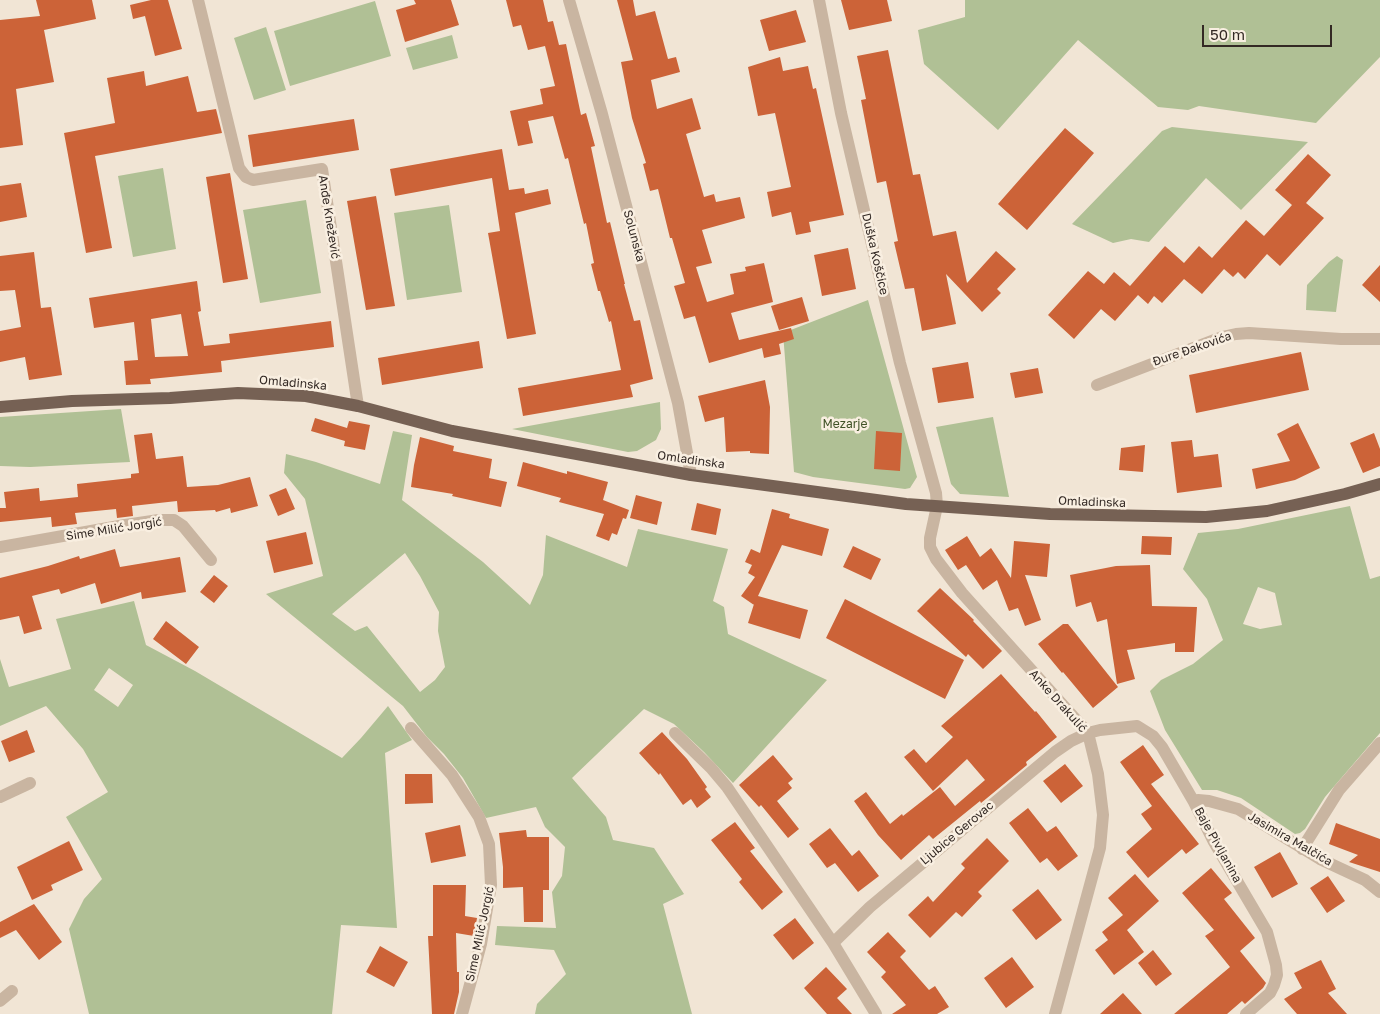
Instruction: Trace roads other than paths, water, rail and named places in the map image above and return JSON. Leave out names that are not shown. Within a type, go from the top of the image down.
[{"type":"main road","name":"Omladinska","points":[[0,407],[72,401],[170,398],[238,393],[306,396],[358,406],[452,432],[691,475],[906,504],[1050,514],[1206,518],[1267,511],[1345,494],[1380,484]]},
{"type":"street","name":"Anđe Knežević","points":[[198,0],[239,168],[246,177],[253,180],[322,169],[358,406]]},
{"type":"street","name":"Solunska","points":[[569,0],[602,114],[678,404],[691,475]]},
{"type":"street","name":"Duška Koščice","points":[[819,0],[841,113],[900,363],[936,493],[937,506]]},
{"type":"street","name":"Đure Đakovića","points":[[1097,385],[1222,337],[1236,334],[1380,339]]},
{"type":"street","name":"Anke Drakulić","points":[[937,506],[930,538],[930,547],[936,559],[995,631],[1088,733],[1101,793],[1102,830],[1100,848],[1055,1014]]},
{"type":"street","name":"Sime Milić Jorgić","points":[[0,547],[142,522],[174,520],[183,526],[211,560]]},
{"type":"street","name":"Baje Pivljanina","points":[[1088,733],[1129,726],[1137,726],[1146,731],[1162,747],[1194,802],[1214,842],[1267,932],[1273,949],[1277,975],[1274,984],[1270,993],[1246,1014]]},
{"type":"street","name":"Sime Milić Jorgić","points":[[411,728],[452,775],[479,817],[490,844],[491,884],[481,944],[462,1014]]},
{"type":"street","points":[[675,733],[711,768],[727,788],[833,943],[876,1014]]},
{"type":"street","name":"Ljubice Gerovac","points":[[833,943],[870,907],[1035,767],[1070,741],[1088,733]]},
{"type":"street","points":[[1302,849],[1339,790],[1380,743]]},
{"type":"street","points":[[0,797],[30,783]]},
{"type":"street","name":"Jasimira Malčića","points":[[1194,802],[1209,801],[1238,809],[1320,859],[1366,880],[1380,892]]},
{"type":"street","points":[[0,1001],[12,990]]},
{"type":"park label","name":"Mezarje","points":[[845,424]]}]
